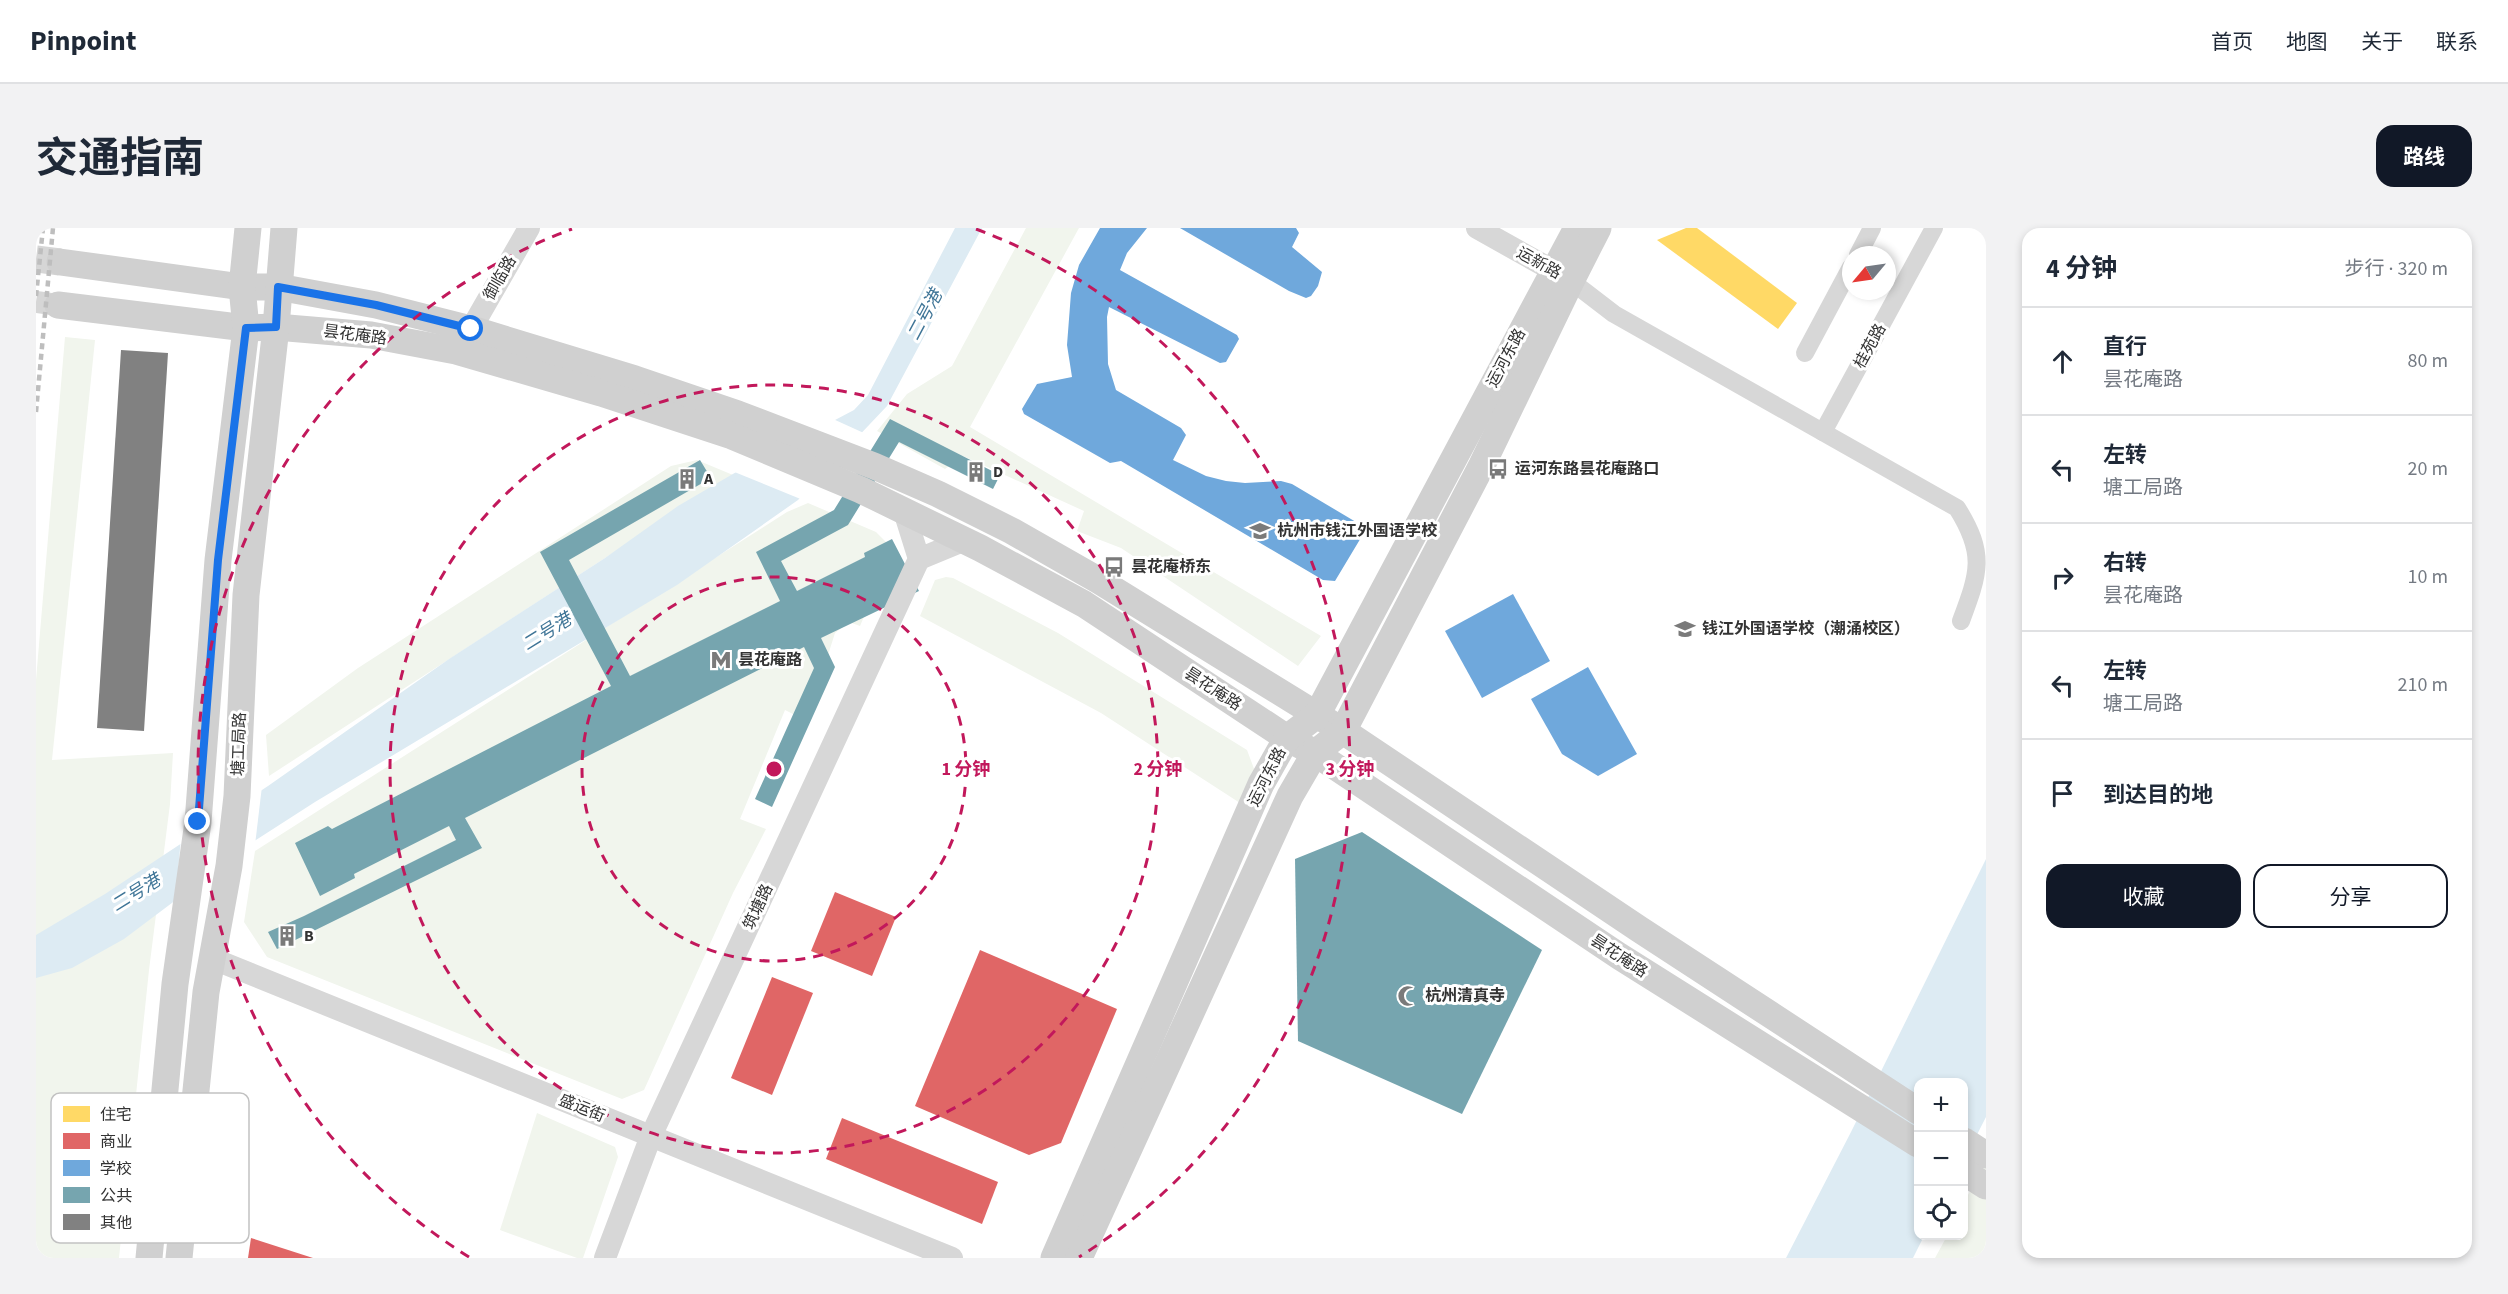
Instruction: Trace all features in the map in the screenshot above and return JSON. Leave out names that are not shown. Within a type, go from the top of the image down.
[{"type":"main road","points":[[165,1093],[175,984],[198,822],[218,560],[246,328],[242,287],[248,228]]},
{"type":"main road","name":"塘工局路","points":[[197,1093],[212,958],[229,867],[237,796],[246,595],[276,327],[284,228]]},
{"type":"main road","name":"运河东路","points":[[1079,1258],[1290,796],[1316,753],[1342,731],[1482,465],[1562,276],[1576,228]]},
{"type":"main road","name":"运河东路","points":[[1054,1258],[1261,784],[1287,738],[1317,716],[1562,276],[1598,228]]},
{"type":"main road","name":"昙花庵路","points":[[60,262],[242,287],[278,287],[376,305],[471,329],[635,379],[735,425],[965,540],[1084,604],[1287,738],[1316,753],[1619,957],[1914,1141]]},
{"type":"main road","name":"昙花庵路","points":[[58,305],[246,328],[276,327],[371,335],[456,351],[601,393],[735,425],[874,466],[938,494],[1012,531],[1098,580],[1342,731],[1914,1108]]},
{"type":"main road","points":[[1968,1144],[1986,1155]]},
{"type":"main road","points":[[1968,1175],[1986,1186]]},
{"type":"main road","points":[[149,1258],[150,1243]]},
{"type":"main road","name":"塘工局路","points":[[179,1258],[181,1243]]},
{"type":"street","name":"御临路","points":[[471,329],[529,228]]},
{"type":"street","name":"运新路","points":[[1477,228],[1562,276]]},
{"type":"street","points":[[1863,246],[1872,228]]},
{"type":"street","name":"桂苑路","points":[[1823,432],[1934,228]]},
{"type":"street","points":[[1562,276],[1614,314],[1957,508],[1970,525],[1976,542],[1979,573],[1961,621]]},
{"type":"street","points":[[1805,353],[1842,284]]},
{"type":"street","points":[[904,511],[919,559],[965,540]]},
{"type":"street","name":"筑塘路","points":[[605,1258],[651,1136],[919,559]]},
{"type":"street","name":"盛运街","points":[[212,958],[952,1258]]},
{"type":"shaded area","points":[[1026,228],[1079,228],[970,427],[1321,636],[1298,666],[1121,548],[1077,531],[1084,511],[963,456],[945,469],[877,431],[907,394],[952,366]]},
{"type":"shaded area","points":[[65,337],[95,340],[52,760],[173,753],[170,804],[136,1093],[51,1093],[51,1243],[121,1243],[119,1258],[36,1258],[36,680]]},
{"type":"shaded area","points":[[697,460],[733,475],[269,776],[266,735],[358,668],[671,466]]},
{"type":"shaded area","points":[[808,503],[876,532],[887,543],[890,556],[860,626],[849,622],[835,633],[807,721],[785,710],[740,819],[766,829],[733,893],[644,1090],[622,1099],[267,957],[244,922],[255,851],[787,512]]},
{"type":"shaded area","points":[[953,578],[1058,633],[1247,750],[1256,774],[1240,803],[1101,713],[920,616],[935,580]]},
{"type":"shaded area","points":[[537,1113],[615,1147],[618,1157],[583,1258],[577,1258],[500,1230]]},
{"type":"shaded area","points":[[1986,1159],[1986,1258],[1935,1258],[1945,1240],[1968,1240],[1968,1195]]},
{"type":"water","name":"二号港","points":[[955,228],[982,228],[887,406],[798,500],[677,585],[315,802],[253,842],[124,939],[72,968],[36,978],[36,935],[105,894],[268,786],[449,659],[605,558],[678,506],[738,471],[854,410],[868,395]]},
{"type":"water","points":[[1986,859],[1986,1117],[1968,1152],[1968,1078],[1914,1078],[1914,1240],[1922,1240],[1913,1258],[1786,1258]]},
{"type":"pier","points":[[833,419],[866,434],[803,500],[732,471]]},
{"type":"pier","points":[[262,786],[255,845],[175,903],[181,838]]},
{"type":"building: 住宅","points":[[1686,228],[1697,228],[1797,303],[1778,329],[1657,240]]},
{"type":"building: 商业","points":[[835,892],[896,917],[872,976],[811,951]]},
{"type":"building: 商业","points":[[980,950],[1117,1009],[1061,1143],[1029,1155],[915,1106]]},
{"type":"building: 商业","points":[[772,977],[813,993],[772,1095],[731,1078]]},
{"type":"building: 商业","points":[[842,1118],[998,1182],[982,1224],[826,1159]]},
{"type":"building: 商业","points":[[251,1238],[313,1258],[248,1258]]},
{"type":"building: 学校","points":[[1100,228],[1147,228],[1127,253],[1120,270],[1237,335],[1239,339],[1226,362],[1220,363],[1109,307],[1107,317],[1108,364],[1116,390],[1181,428],[1186,435],[1173,460],[1206,476],[1226,481],[1245,483],[1281,481],[1292,484],[1361,525],[1362,536],[1335,581],[1323,580],[1121,461],[1110,463],[1024,414],[1022,409],[1037,384],[1072,377],[1067,345],[1071,293],[1079,265]]},
{"type":"building: 学校","points":[[1180,228],[1296,228],[1299,233],[1292,247],[1322,272],[1318,286],[1311,296],[1306,298],[1289,291]]},
{"type":"building: 学校","points":[[1513,594],[1550,661],[1482,698],[1445,631]]},
{"type":"building: 学校","points":[[1588,667],[1637,754],[1598,776],[1562,754],[1531,699]]},
{"type":"building: 公共","name":"昙花庵路","points":[[890,419],[1000,475],[993,489],[899,442],[848,525],[781,561],[797,591],[865,557],[864,553],[892,539],[919,591],[821,638],[835,667],[772,807],[755,799],[814,668],[804,647],[465,818],[482,848],[277,949],[268,932],[456,840],[449,826],[354,874],[355,878],[320,896],[295,843],[328,826],[332,829],[611,686],[540,552],[700,460],[711,478],[569,560],[630,676],[780,601],[756,552],[834,510]]},
{"type":"building: 公共","name":"杭州清真寺","points":[[1362,832],[1542,950],[1462,1114],[1298,1041],[1295,859]]},
{"type":"building: 其他","points":[[121,350],[168,353],[144,731],[97,728]]},
{"type":"tunnel","points":[[36,259],[60,262]]},
{"type":"tunnel","points":[[36,302],[58,305]]},
{"type":"railway","points":[[36,296],[43,228]]},
{"type":"railway","points":[[36,412],[53,228]]},
{"type":"place","name":"运河东路昙花庵路口","points":[[1498,469]]},
{"type":"place","name":"D","points":[[976,472]]},
{"type":"place","name":"A","points":[[687,479]]},
{"type":"place","name":"杭州市钱江外国语学校","points":[[1260,531]]},
{"type":"place","name":"昙花庵桥东","points":[[1114,567]]},
{"type":"place","name":"钱江外国语学校（潮涌校区）","points":[[1685,629]]},
{"type":"place","name":"昙花庵路","points":[[721,660]]},
{"type":"place","name":"B","points":[[287,936]]},
{"type":"place","name":"杭州清真寺","points":[[1408,996]]},
{"type":"route","points":[[198,822],[208,667],[218,560],[246,328],[276,327],[278,287],[376,305],[471,329]]}]
